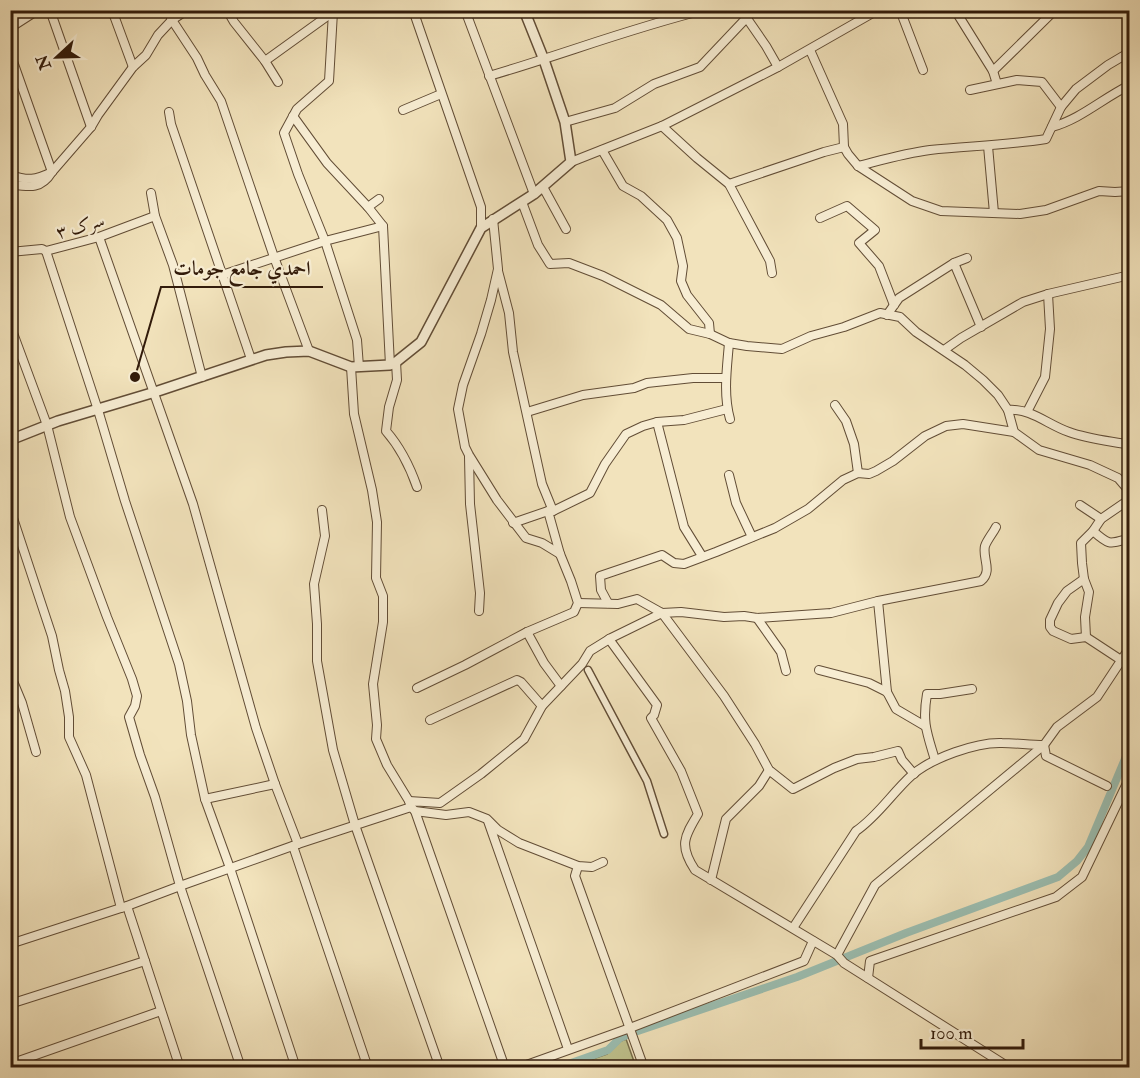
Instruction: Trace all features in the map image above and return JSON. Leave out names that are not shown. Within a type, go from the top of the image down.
[{"type":"street","points":[[10,28],[38,10]]},
{"type":"street","points":[[50,10],[91,127]]},
{"type":"street","points":[[112,10],[133,67]]},
{"type":"street","points":[[168,10],[221,101],[274,257],[309,351]]},
{"type":"street","points":[[10,184],[33,187],[47,180],[91,127],[133,67],[146,55],[158,35],[172,20],[187,10]]},
{"type":"street","points":[[227,10],[278,82]]},
{"type":"street","points":[[413,10],[481,207],[481,228]]},
{"type":"street","points":[[489,76],[704,10]]},
{"type":"street","points":[[565,122],[615,108],[654,84],[700,67],[754,10]]},
{"type":"street","points":[[10,440],[47,425],[155,393],[266,355],[309,351],[355,367],[393,363],[421,342],[481,228],[534,194],[571,162],[662,126],[810,50],[878,10]]},
{"type":"street","points":[[900,10],[923,70]]},
{"type":"street","points":[[955,10],[993,71],[997,84]]},
{"type":"street","points":[[993,71],[1055,10]]},
{"type":"street","points":[[265,61],[333,11]]},
{"type":"street","points":[[333,11],[329,81],[297,109],[284,133],[325,241],[357,340],[354,414],[377,522],[376,579],[383,596],[383,622],[373,684],[377,724],[376,739],[387,765],[412,806],[505,1068]]},
{"type":"street","points":[[466,11],[534,194]]},
{"type":"street","points":[[527,11],[565,122],[571,162]]},
{"type":"street","points":[[746,17],[778,67]]},
{"type":"street","points":[[810,50],[843,124],[844,147],[848,154],[858,166],[912,201],[941,211],[1020,214],[1046,210],[1099,192],[1130,190]]},
{"type":"street","points":[[858,166],[898,155],[930,150],[1046,140],[1061,107],[1076,89],[1130,52]]},
{"type":"street","points":[[10,53],[52,172]]},
{"type":"street","points":[[970,90],[1017,80],[1042,82],[1061,107]]},
{"type":"street","points":[[1052,127],[1064,124],[1085,113],[1130,84]]},
{"type":"street","points":[[403,110],[441,94]]},
{"type":"street","points":[[169,112],[171,124],[251,359]]},
{"type":"street","points":[[293,116],[327,163],[383,225],[393,363],[397,380],[389,407],[386,431],[411,469],[417,487]]},
{"type":"street","points":[[662,126],[697,159],[729,184],[770,261],[772,273]]},
{"type":"street","points":[[988,146],[994,213]]},
{"type":"street","points":[[729,184],[844,147]]},
{"type":"street","points":[[602,150],[623,186],[641,196],[667,220],[677,238],[683,266],[681,281],[687,294],[709,323],[710,334]]},
{"type":"street","points":[[10,175],[25,180],[34,180],[52,172]]},
{"type":"street","points":[[543,187],[566,229]]},
{"type":"street","points":[[151,193],[155,216],[172,265],[202,377]]},
{"type":"street","points":[[368,207],[379,199]]},
{"type":"street","points":[[522,202],[538,245],[550,264],[569,262],[603,276],[661,305],[688,329],[710,334],[729,343],[782,349],[811,336],[844,327],[880,313],[900,317],[916,332],[983,380],[998,395],[1008,410],[1014,432]]},
{"type":"street","points":[[820,218],[847,206],[876,230],[860,243],[879,266],[894,305]]},
{"type":"street","name":"سرک ۳","points":[[10,252],[42,249],[46,251],[99,237],[155,216]]},
{"type":"street","points":[[417,688],[527,632],[570,615],[578,603],[560,554],[551,511],[542,484],[513,352],[509,314],[498,269],[493,219]]},
{"type":"street","points":[[222,275],[325,241],[383,225]]},
{"type":"street","points":[[99,237],[193,504],[256,728],[367,1065],[351,1068]]},
{"type":"street","points":[[46,251],[179,664],[204,799],[230,868],[296,1068]]},
{"type":"street","points":[[887,315],[899,298],[954,263],[967,258]]},
{"type":"street","points":[[954,263],[981,327]]},
{"type":"street","points":[[498,269],[458,409],[465,447],[497,501],[526,538],[542,543],[560,554]]},
{"type":"street","points":[[944,350],[1023,303],[1048,294],[1130,275]]},
{"type":"street","points":[[1027,412],[1045,377],[1050,329],[1048,294]]},
{"type":"street","points":[[10,325],[47,425],[70,517],[132,679],[137,696],[129,717],[180,886],[241,1068]]},
{"type":"street","points":[[729,343],[726,378],[727,409],[730,419]]},
{"type":"street","points":[[527,412],[583,395],[634,388],[646,383],[693,378],[726,378]]},
{"type":"street","points":[[835,405],[846,421],[854,444],[858,473]]},
{"type":"street","points":[[513,523],[551,511],[590,493],[605,464],[626,434],[657,422],[684,420],[727,409]]},
{"type":"street","points":[[1008,410],[1019,409],[1068,431],[1130,445]]},
{"type":"street","points":[[657,422],[684,527],[702,556]]},
{"type":"street","points":[[608,603],[601,590],[600,576],[662,555],[674,563],[684,564],[695,561],[702,556],[776,528],[801,514],[843,480],[858,473],[869,474],[876,471],[925,436],[946,426],[963,424],[1014,432],[1039,450],[1090,465],[1118,478],[1130,492]]},
{"type":"street","points":[[469,455],[470,504],[480,593],[479,611]]},
{"type":"street","points":[[729,475],[736,503],[752,537]]},
{"type":"street","points":[[1086,637],[1085,617],[1089,592],[1084,579],[1082,543],[1101,519],[1130,500]]},
{"type":"street","points":[[1080,505],[1101,519]]},
{"type":"street","points":[[10,509],[52,636],[65,691],[69,737],[86,775],[124,907],[145,961],[179,1067]]},
{"type":"street","points":[[322,510],[324,536],[314,584],[317,661],[333,750],[355,825],[440,1068]]},
{"type":"street","points":[[10,933],[12,944],[412,806],[440,803],[524,739],[542,706],[582,664],[590,651],[662,613],[681,612],[757,618],[831,613],[878,601],[981,581],[985,578],[987,570],[985,546],[996,527]]},
{"type":"street","points":[[1093,531],[1105,542],[1113,543],[1130,538]]},
{"type":"street","points":[[1084,579],[1067,591],[1058,603],[1050,620],[1050,627],[1053,632],[1071,639],[1086,637],[1121,660]]},
{"type":"street","points":[[578,603],[618,604],[637,599],[662,613],[724,696],[769,770],[793,789],[857,759],[898,751],[902,760],[914,774]]},
{"type":"street","points":[[878,601],[887,692],[896,709],[925,726]]},
{"type":"street","points":[[757,618],[782,652],[786,671]]},
{"type":"street","points":[[527,632],[544,663],[561,686]]},
{"type":"street","points":[[609,639],[657,705],[651,718],[681,771],[698,814],[684,838],[687,859],[695,870],[813,940],[844,963],[1010,1068]]},
{"type":"street","points":[[837,956],[875,885],[1044,746],[1057,727],[1097,697],[1130,647]]},
{"type":"street","points":[[588,670],[647,781],[664,834]]},
{"type":"street","points":[[819,670],[869,683],[887,692]]},
{"type":"street","points":[[10,674],[22,703],[36,752]]},
{"type":"street","points":[[430,720],[517,680],[542,706]]},
{"type":"street","points":[[935,760],[925,726],[924,713],[927,694],[972,689]]},
{"type":"street","points":[[793,928],[856,831],[869,822],[886,801],[914,774],[935,760],[961,749],[1000,742],[1044,746]]},
{"type":"street","points":[[1044,746],[1046,756],[1107,786]]},
{"type":"street","points":[[711,880],[726,819],[759,786],[769,770]]},
{"type":"street","points":[[868,978],[870,961],[1056,897],[1082,877],[1130,777]]},
{"type":"street","points":[[204,799],[275,784]]},
{"type":"street","points":[[412,806],[446,815],[469,812],[488,819],[498,830],[519,843],[578,866],[592,867],[603,862]]},
{"type":"street","points":[[488,819],[568,1049]]},
{"type":"street","points":[[578,866],[575,876],[644,1068]]},
{"type":"street","points":[[518,1068],[568,1049],[631,1032],[804,961],[813,940]]},
{"type":"street","points":[[10,1004],[145,961]]},
{"type":"street","points":[[10,1064],[162,1011]]},
{"type":"green space","points":[[626,1039],[636,1067],[569,1067],[607,1054]]},
{"type":"waterway","points":[[557,1068],[608,1050],[620,1038],[629,1034],[797,977],[906,933],[1058,877],[1077,861],[1088,847],[1130,747]]},
{"type":"place","name":"احمدي جامع جومات","points":[[135,377]]}]
